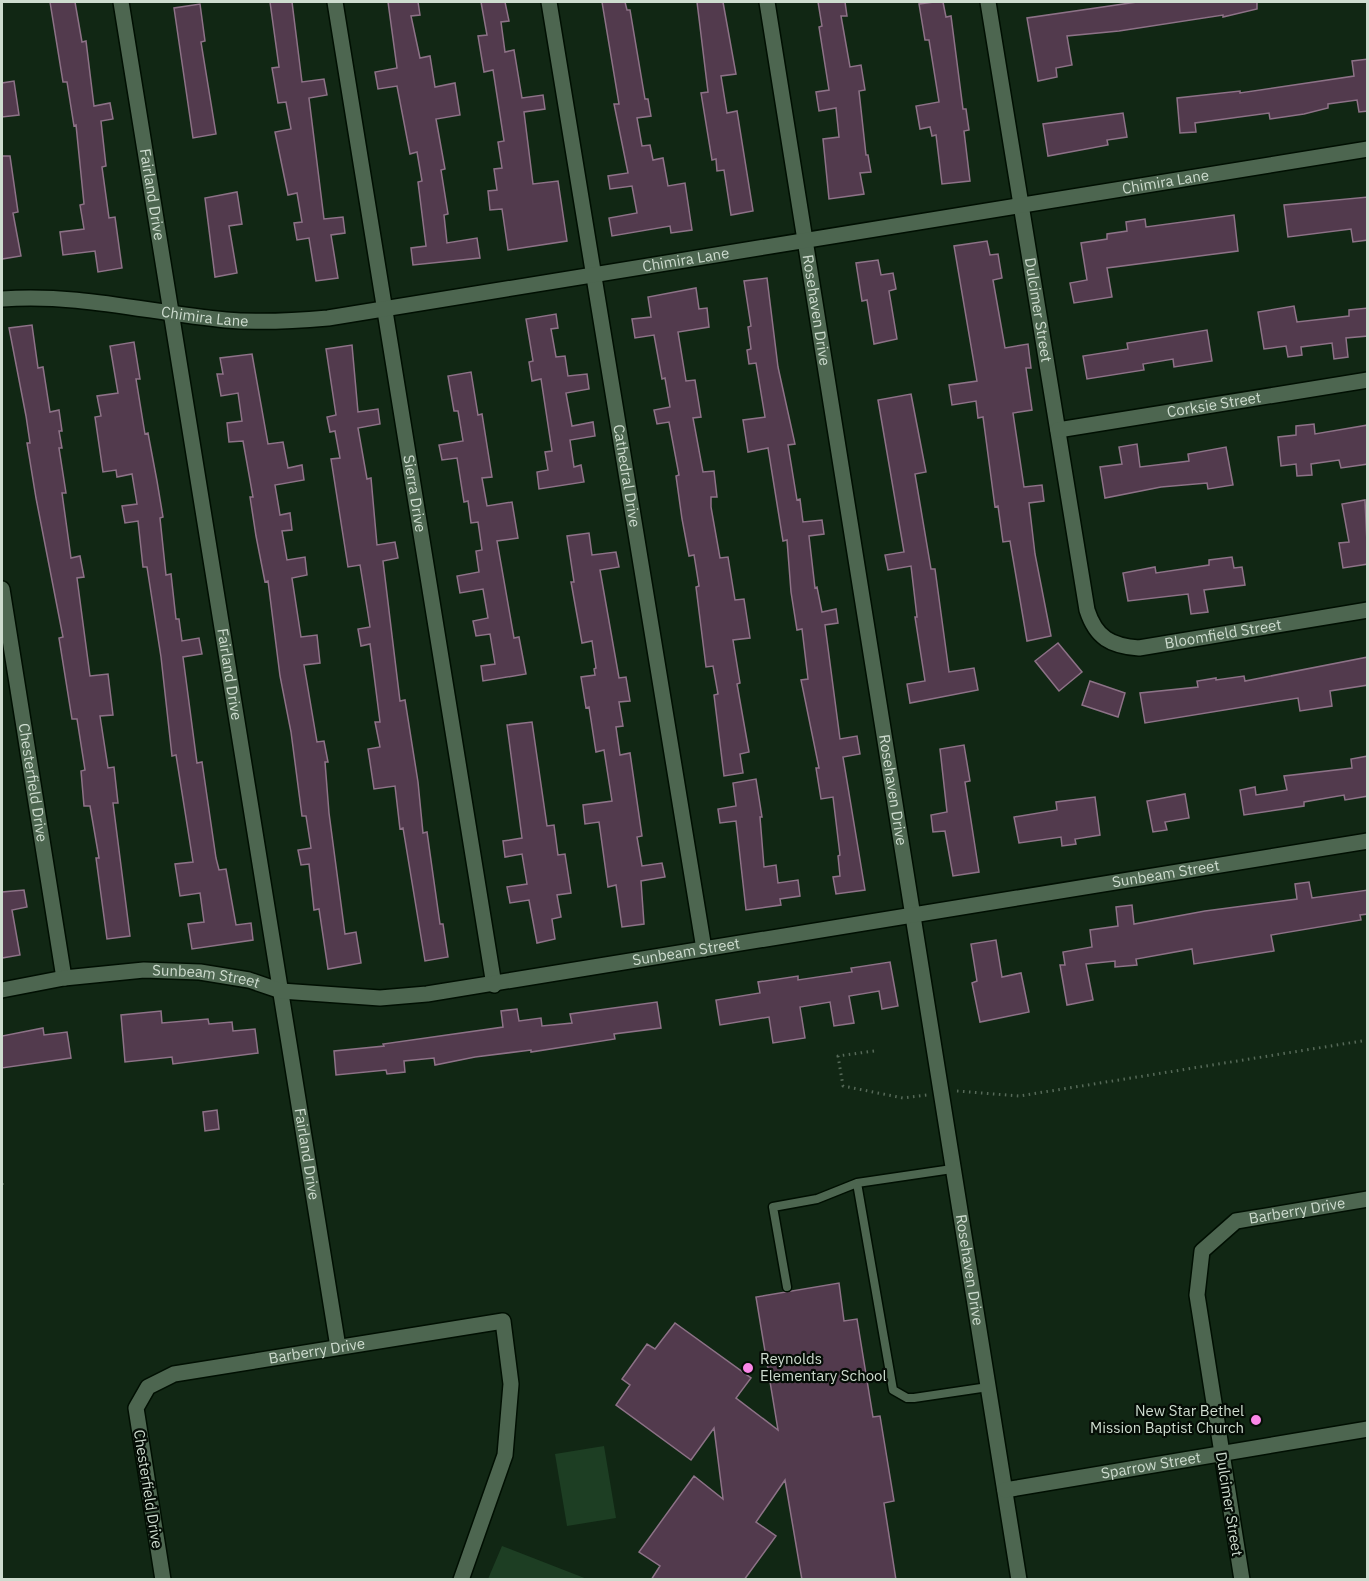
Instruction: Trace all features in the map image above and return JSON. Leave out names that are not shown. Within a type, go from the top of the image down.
[{"type":"street","name":"Fairland Drive","points":[[121,2],[338,1347]]},
{"type":"street","name":"Sierra Drive","points":[[335,2],[494,985]]},
{"type":"street","name":"Cathedral Drive","points":[[549,2],[704,949]]},
{"type":"street","name":"Rosehaven Drive","points":[[767,2],[915,915],[940,1093],[1019,1580]]},
{"type":"street","name":"Dulcimer Street","points":[[988,2],[1090,619]]},
{"type":"street","name":"Chimira Lane","points":[[2,299],[76,298],[172,314],[228,320],[278,322],[328,318],[1368,149]]},
{"type":"street","name":"Corksie Street","points":[[1058,430],[1368,380]]},
{"type":"street","name":"Chesterfield Drive","points":[[2,589],[64,978]]},
{"type":"street","name":"Bloomfield Street","points":[[1090,619],[1093,627],[1105,641],[1122,647],[1139,648],[1368,610]]},
{"type":"street","name":"Sunbeam Street","points":[[2,990],[64,978],[144,970],[200,972],[249,980],[281,992],[380,999],[494,985],[1368,841]]},
{"type":"street","name":"Barberry Drive","points":[[1229,1227],[1236,1221],[1368,1199]]},
{"type":"street","name":"Dulcimer Street","points":[[1229,1227],[1202,1251],[1197,1295],[1242,1580]]},
{"type":"street","name":"Barberry Drive","points":[[140,1399],[148,1388],[174,1374],[502,1321],[511,1384],[505,1455],[461,1580]]},
{"type":"street","name":"Chesterfield Drive","points":[[140,1399],[136,1414],[163,1580]]},
{"type":"street","name":"Sparrow Street","points":[[1005,1490],[1368,1429]]},
{"type":"lane","points":[[787,1287],[773,1207],[817,1199],[857,1183],[952,1169]]},
{"type":"lane","points":[[857,1183],[893,1389],[908,1398],[914,1398],[988,1387]]},
{"type":"path","points":[[874,1051],[838,1056],[843,1086],[903,1098],[963,1090],[1019,1096],[1368,1040]]},
{"type":"green space","points":[[604,1446],[616,1518],[567,1526],[555,1454]]},
{"type":"green space","points":[[502,1546],[587,1579],[488,1579]]},
{"type":"building","points":[[50,2],[75,2],[82,42],[86,41],[94,106],[110,103],[113,119],[101,121],[106,166],[102,167],[109,218],[115,217],[122,268],[98,272],[95,251],[63,255],[60,232],[84,229],[80,205],[84,204],[76,125],[74,126],[67,82],[63,82]]},
{"type":"building","points":[[270,2],[292,2],[302,82],[324,79],[327,95],[309,98],[324,219],[343,217],[345,233],[331,235],[338,278],[316,281],[309,238],[297,240],[294,223],[302,222],[297,193],[288,195],[275,132],[291,129],[286,102],[278,103],[272,68],[279,67]]},
{"type":"building","points":[[388,2],[418,2],[420,15],[411,16],[420,58],[430,56],[435,87],[455,83],[460,115],[436,119],[445,169],[441,170],[448,214],[444,215],[447,243],[477,238],[480,258],[413,265],[411,248],[426,246],[418,182],[422,181],[417,152],[410,154],[397,86],[378,89],[375,72],[397,68]]},
{"type":"building","points":[[481,2],[505,2],[509,21],[501,22],[505,52],[514,50],[522,98],[543,95],[545,109],[524,112],[533,184],[558,181],[567,241],[508,250],[502,209],[490,210],[488,191],[497,190],[494,169],[502,168],[498,142],[504,141],[493,70],[484,72],[478,36],[487,35]]},
{"type":"building","points":[[602,2],[625,2],[627,10],[630,10],[645,99],[648,99],[651,116],[637,118],[642,146],[650,145],[653,160],[663,158],[668,186],[685,183],[692,230],[671,233],[670,226],[612,236],[609,218],[637,213],[632,186],[610,189],[608,176],[628,173],[614,104],[619,104]]},
{"type":"building","points":[[697,2],[723,2],[736,74],[721,76],[727,113],[737,111],[753,211],[731,215],[724,170],[717,171],[716,159],[712,160],[701,93],[708,92]]},
{"type":"building","points":[[818,2],[845,2],[847,16],[841,16],[850,67],[861,65],[865,90],[859,91],[866,155],[868,155],[871,172],[860,173],[864,194],[829,199],[823,139],[839,137],[836,108],[819,111],[816,92],[829,90],[819,27],[822,26]]},
{"type":"building","points":[[943,2],[946,17],[951,16],[963,109],[966,109],[969,130],[964,131],[970,181],[942,184],[936,135],[932,136],[930,127],[920,129],[916,106],[939,102],[929,40],[925,40],[919,4]]},
{"type":"building","points":[[1137,2],[1257,2],[1257,9],[1223,17],[1223,15],[1119,31],[1067,36],[1072,65],[1056,68],[1057,77],[1038,81],[1027,18]]},
{"type":"building","points":[[200,4],[205,41],[201,42],[216,134],[193,138],[174,8]]},
{"type":"building","points":[[1368,59],[1368,111],[1359,112],[1357,100],[1328,104],[1328,108],[1304,114],[1270,119],[1269,113],[1195,123],[1196,132],[1180,133],[1177,98],[1240,91],[1240,93],[1354,76],[1352,61]]},
{"type":"building","points":[[14,81],[19,115],[2,117],[2,83]]},
{"type":"building","points":[[1123,113],[1127,137],[1107,140],[1108,145],[1048,156],[1043,124]]},
{"type":"building","points":[[2,156],[10,156],[18,212],[13,213],[21,256],[2,259]]},
{"type":"building","points":[[237,192],[242,224],[229,226],[237,273],[215,277],[205,198]]},
{"type":"building","points":[[1368,197],[1368,240],[1353,242],[1351,229],[1288,237],[1284,205]]},
{"type":"building","points":[[1234,215],[1238,251],[1107,268],[1112,297],[1074,303],[1070,283],[1087,280],[1081,243],[1107,239],[1107,234],[1127,231],[1126,222],[1145,219],[1146,227]]},
{"type":"building","points":[[987,241],[990,255],[998,254],[1002,278],[993,280],[1005,348],[1028,344],[1031,368],[1026,368],[1032,410],[1013,413],[1024,487],[1042,485],[1044,501],[1029,503],[1035,554],[1051,636],[1027,641],[1010,541],[1003,542],[998,506],[995,507],[983,417],[978,418],[976,401],[952,405],[949,385],[977,381],[954,246]]},
{"type":"building","points":[[878,260],[881,275],[893,273],[896,289],[889,291],[897,339],[874,344],[867,300],[862,301],[856,263]]},
{"type":"building","points":[[767,278],[778,367],[795,444],[788,445],[797,500],[800,499],[803,522],[822,520],[824,534],[809,536],[815,588],[817,587],[822,612],[836,609],[838,623],[825,625],[840,739],[857,736],[860,754],[843,757],[865,890],[836,894],[833,877],[840,876],[838,856],[840,855],[833,797],[821,799],[816,768],[819,768],[801,680],[808,679],[802,629],[797,630],[791,592],[787,540],[783,541],[768,448],[748,452],[743,420],[765,417],[756,363],[749,364],[747,350],[751,349],[748,327],[751,326],[744,281]]},
{"type":"building","points":[[696,288],[699,309],[707,308],[709,327],[678,332],[686,381],[695,380],[701,417],[693,418],[703,472],[714,471],[717,497],[711,497],[711,507],[720,558],[728,557],[735,600],[744,599],[750,638],[733,640],[740,683],[737,684],[749,752],[740,754],[743,773],[724,776],[714,695],[718,694],[713,666],[706,667],[696,587],[699,586],[694,555],[689,556],[682,519],[676,476],[679,475],[669,422],[657,424],[654,410],[670,407],[665,378],[662,379],[654,335],[635,338],[632,319],[651,317],[648,297]]},
{"type":"building","points":[[1294,306],[1297,322],[1349,316],[1349,310],[1368,308],[1368,336],[1346,338],[1348,357],[1334,359],[1332,343],[1301,347],[1302,355],[1288,357],[1286,346],[1264,349],[1258,312]]},
{"type":"building","points":[[556,314],[558,328],[551,329],[556,357],[565,356],[568,376],[587,374],[589,389],[566,393],[572,426],[593,422],[595,436],[570,440],[574,467],[581,465],[584,482],[539,489],[537,472],[548,470],[545,452],[552,451],[541,379],[532,381],[529,362],[533,361],[526,319]]},
{"type":"building","points":[[32,325],[38,368],[43,367],[50,412],[59,410],[62,448],[59,448],[66,493],[62,493],[71,558],[80,556],[84,577],[77,578],[90,676],[108,674],[113,715],[100,716],[108,768],[114,767],[118,803],[113,803],[130,936],[107,939],[96,858],[99,858],[90,806],[84,806],[81,771],[85,770],[77,719],[72,719],[59,638],[63,637],[36,498],[27,443],[30,443],[26,416],[9,328]]},
{"type":"building","points":[[1207,330],[1212,361],[1174,367],[1173,359],[1143,364],[1144,370],[1087,379],[1083,356],[1128,349],[1127,343]]},
{"type":"building","points":[[134,342],[140,379],[136,379],[145,434],[148,433],[163,517],[160,518],[166,575],[171,574],[176,619],[179,619],[182,641],[199,638],[202,654],[183,657],[197,763],[202,762],[216,858],[219,870],[226,869],[236,925],[251,923],[253,940],[192,949],[188,924],[204,922],[200,893],[180,896],[175,864],[193,862],[176,755],[172,756],[161,657],[147,567],[143,567],[138,521],[125,523],[122,506],[137,504],[132,474],[117,477],[116,470],[103,472],[95,417],[101,416],[97,396],[118,393],[110,346]]},
{"type":"building","points":[[352,345],[358,412],[378,409],[380,424],[358,428],[367,479],[371,478],[377,545],[395,542],[398,558],[383,561],[400,701],[405,700],[418,782],[423,833],[427,832],[440,924],[443,924],[448,957],[425,961],[403,828],[400,829],[395,786],[374,789],[368,749],[380,747],[375,722],[380,722],[370,644],[361,646],[358,629],[370,627],[360,565],[348,567],[331,459],[340,458],[335,431],[330,432],[327,417],[336,415],[326,349]]},
{"type":"building","points":[[252,354],[268,444],[283,442],[288,468],[302,465],[304,480],[275,485],[280,515],[290,513],[292,530],[282,531],[287,560],[305,557],[307,575],[292,578],[301,637],[317,635],[320,663],[304,665],[317,742],[324,741],[328,762],[325,762],[329,813],[345,934],[356,932],[361,963],[328,969],[319,909],[314,910],[309,864],[301,865],[298,850],[311,848],[306,816],[302,816],[268,581],[265,582],[256,536],[250,497],[253,497],[243,441],[229,442],[227,423],[242,421],[238,393],[221,396],[217,374],[223,374],[220,358]]},
{"type":"building","points":[[471,372],[478,415],[482,414],[492,477],[482,478],[487,506],[512,502],[518,538],[497,541],[514,638],[519,637],[526,674],[483,681],[481,666],[495,664],[490,634],[476,636],[473,621],[488,618],[483,589],[460,593],[457,576],[479,572],[476,551],[482,550],[478,522],[471,523],[468,501],[464,502],[457,458],[442,460],[439,445],[463,441],[458,411],[454,411],[448,376]]},
{"type":"building","points":[[911,394],[926,472],[915,474],[931,569],[935,569],[949,672],[974,668],[978,690],[910,703],[907,684],[925,681],[915,617],[917,617],[911,566],[888,570],[885,555],[904,552],[878,400]]},
{"type":"building","points":[[1314,424],[1315,434],[1368,425],[1368,464],[1341,468],[1339,460],[1311,464],[1312,475],[1297,476],[1296,464],[1281,466],[1278,437],[1296,435],[1296,426]]},
{"type":"building","points":[[1137,444],[1140,467],[1189,461],[1188,454],[1226,447],[1233,485],[1208,489],[1207,483],[1161,487],[1105,498],[1100,467],[1122,464],[1119,447]]},
{"type":"building","points":[[1365,500],[1368,564],[1343,568],[1339,543],[1349,542],[1342,504]]},
{"type":"building","points":[[589,533],[592,555],[616,552],[619,567],[600,570],[619,678],[626,677],[630,701],[619,702],[623,726],[616,727],[620,755],[630,753],[642,836],[637,837],[642,866],[662,863],[665,877],[641,881],[644,924],[622,927],[616,885],[608,887],[599,822],[585,824],[583,805],[612,801],[604,750],[596,752],[589,707],[586,708],[581,677],[595,675],[594,669],[596,668],[592,641],[582,643],[571,582],[574,582],[567,536]]},
{"type":"building","points":[[1232,557],[1234,568],[1242,567],[1245,585],[1204,590],[1208,612],[1191,614],[1188,594],[1128,601],[1123,573],[1155,567],[1156,573],[1209,565],[1209,560]]},
{"type":"building","points":[[1058,643],[1082,672],[1059,691],[1035,661]]},
{"type":"building","points":[[1368,657],[1368,685],[1330,691],[1332,706],[1300,711],[1298,698],[1145,723],[1140,693],[1198,687],[1197,681],[1216,678],[1216,680],[1244,676],[1245,681]]},
{"type":"building","points":[[1090,681],[1125,693],[1118,717],[1082,705]]},
{"type":"building","points":[[532,722],[547,826],[554,825],[558,855],[565,854],[571,893],[557,895],[561,917],[552,919],[555,939],[537,943],[529,900],[510,903],[507,887],[527,884],[522,854],[505,857],[503,841],[522,838],[507,725]]},
{"type":"building","points":[[964,745],[970,781],[965,782],[979,872],[953,876],[945,831],[933,832],[931,815],[947,812],[940,749]]},
{"type":"building","points":[[1368,756],[1368,796],[1345,800],[1344,795],[1304,802],[1304,806],[1244,815],[1240,790],[1255,787],[1256,795],[1287,790],[1284,776],[1352,768],[1351,759]]},
{"type":"building","points":[[756,779],[762,817],[760,817],[764,867],[776,865],[778,883],[798,880],[800,896],[780,899],[781,905],[746,910],[736,821],[720,823],[718,809],[736,806],[733,783]]},
{"type":"building","points":[[1185,794],[1189,818],[1165,822],[1167,830],[1153,832],[1147,801]]},
{"type":"building","points":[[1095,797],[1100,835],[1075,839],[1076,844],[1062,846],[1061,837],[1019,843],[1014,817],[1057,810],[1056,802]]},
{"type":"building","points":[[1309,882],[1312,898],[1368,890],[1368,914],[1360,915],[1361,920],[1271,935],[1274,951],[1194,964],[1192,949],[1136,959],[1137,965],[1115,967],[1115,961],[1086,964],[1093,1000],[1067,1005],[1060,965],[1065,965],[1063,952],[1092,947],[1090,930],[1118,926],[1116,907],[1132,905],[1134,924],[1205,911],[1297,899],[1295,884]]},
{"type":"building","points":[[24,890],[27,907],[12,910],[20,955],[2,958],[2,892]]},
{"type":"building","points":[[996,940],[1002,977],[1021,973],[1029,1012],[980,1022],[972,983],[977,981],[971,944]]},
{"type":"building","points":[[890,962],[898,1006],[882,1009],[879,991],[849,996],[854,1023],[834,1026],[830,1002],[800,1007],[805,1038],[773,1043],[769,1017],[720,1025],[716,1000],[760,993],[758,982],[798,976],[798,980],[852,972],[851,968]]},
{"type":"building","points":[[657,1002],[661,1028],[614,1034],[615,1039],[531,1052],[531,1050],[475,1057],[435,1065],[434,1058],[404,1061],[405,1072],[387,1074],[386,1070],[336,1075],[334,1051],[384,1046],[383,1044],[503,1027],[501,1011],[517,1009],[519,1021],[541,1018],[542,1026],[572,1023],[570,1014]]},
{"type":"building","points":[[161,1011],[162,1023],[208,1019],[209,1024],[232,1022],[233,1031],[255,1029],[258,1053],[173,1064],[172,1057],[125,1062],[121,1015]]},
{"type":"building","points":[[43,1028],[44,1035],[67,1032],[71,1058],[2,1068],[2,1036]]},
{"type":"building","points":[[217,1110],[219,1129],[205,1131],[203,1112]]},
{"type":"building","name":"Reynolds Elementary School","points":[[839,1283],[844,1321],[857,1319],[873,1417],[880,1416],[894,1501],[884,1503],[896,1580],[802,1580],[785,1480],[756,1522],[776,1536],[744,1580],[651,1580],[660,1566],[639,1552],[694,1476],[723,1499],[714,1428],[691,1460],[616,1405],[630,1385],[622,1379],[647,1344],[655,1349],[675,1323],[751,1378],[736,1398],[778,1430],[756,1297]]},
{"type":"place","name":"Reynolds Elementary School","points":[[748,1368]]},
{"type":"place","name":"New Star Bethel Mission Baptist Church","points":[[1256,1420]]}]
